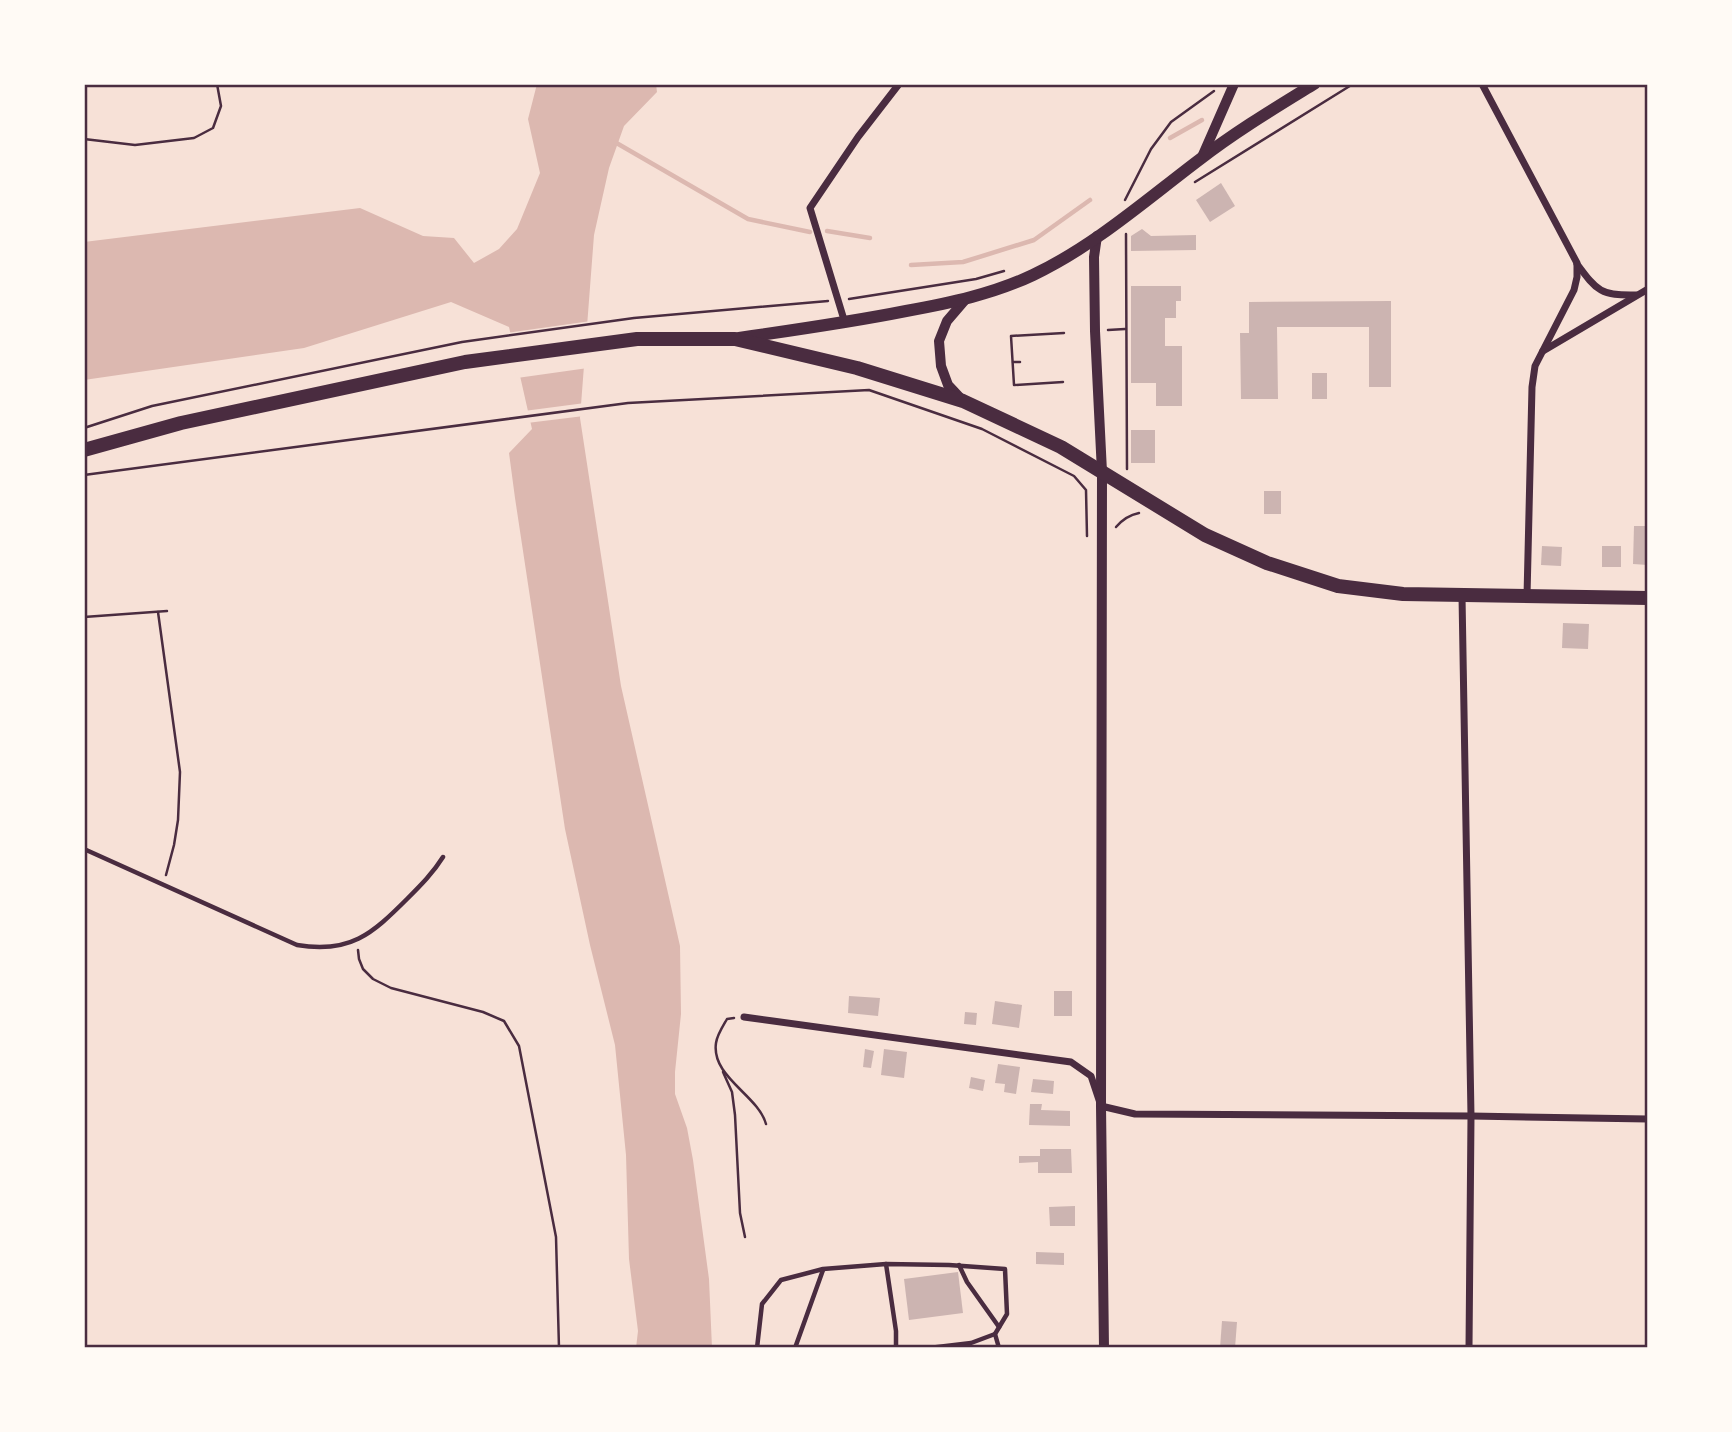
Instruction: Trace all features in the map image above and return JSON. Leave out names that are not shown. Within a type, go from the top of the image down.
[{"type":"highway","points":[[84,450],[181,423],[465,362],[637,339],[735,339],[857,368],[963,401],[1061,447],[1205,535],[1267,563],[1338,586],[1403,594],[1648,598]]},
{"type":"main road","points":[[735,339],[845,323],[965,300],[1031,276],[1067,257],[1202,157],[1314,84]]},
{"type":"street","points":[[845,323],[810,208],[858,137],[899,84]]},
{"type":"street","points":[[1202,157],[1234,84]]},
{"type":"street","points":[[1482,84],[1577,263],[1592,284],[1599,290],[1616,296],[1639,295]]},
{"type":"street","points":[[1097,236],[1094,257],[1102,472],[1101,1106],[1104,1348]]},
{"type":"street","points":[[1527,597],[1532,387],[1535,366],[1574,290],[1577,263]]},
{"type":"street","points":[[1543,352],[1648,289]]},
{"type":"street","points":[[963,401],[948,385],[941,366],[939,341],[947,321],[965,300]]},
{"type":"street","points":[[1462,595],[1471,1116],[1469,1348]]},
{"type":"street","points":[[744,1017],[1071,1062],[1091,1076],[1101,1106]]},
{"type":"street","points":[[1101,1106],[1135,1114],[1648,1119]]},
{"type":"lane","points":[[84,849],[298,945],[313,948],[328,948],[358,940],[383,923],[432,873],[443,857]]},
{"type":"lane","points":[[886,1264],[896,1348]]},
{"type":"lane","points":[[757,1348],[762,1304],[781,1280],[823,1269],[886,1264],[1006,1269],[1007,1314],[995,1334],[971,1343],[929,1348]]},
{"type":"lane","points":[[959,1265],[967,1282],[999,1327]]},
{"type":"lane","points":[[795,1348],[823,1269]]},
{"type":"lane","points":[[995,1334],[999,1348]]},
{"type":"path","points":[[84,139],[135,145],[194,138],[213,128],[221,106],[217,84]]},
{"type":"path","points":[[1187,188],[1353,84]]},
{"type":"path","points":[[1120,209],[1150,149],[1171,122],[1214,91]]},
{"type":"path","points":[[1127,475],[1125,235],[1135,228]]},
{"type":"path","points":[[84,428],[152,406],[462,342],[634,318],[838,300],[976,279],[1010,269]]},
{"type":"path","points":[[1108,330],[1125,329]]},
{"type":"path","points":[[1063,383],[1014,385],[1012,337],[1064,333]]},
{"type":"path","points":[[1013,362],[1020,362]]},
{"type":"path","points":[[84,475],[628,403],[869,390],[982,429],[1074,476],[1086,491],[1087,536]]},
{"type":"path","points":[[1116,527],[1133,514],[1143,513]]},
{"type":"path","points":[[84,617],[167,611]]},
{"type":"path","points":[[158,612],[180,772],[178,820],[163,885]]},
{"type":"path","points":[[358,940],[359,959],[363,969],[373,979],[391,988],[483,1012],[505,1021],[519,1046],[556,1237],[559,1348]]},
{"type":"path","points":[[744,1017],[727,1018],[716,1041],[715,1052],[732,1092],[740,1213],[745,1237]]},
{"type":"path","points":[[723,1072],[764,1114],[766,1124]]},
{"type":"shaded area","points":[[537,84],[656,84],[657,92],[624,126],[609,168],[594,235],[580,418],[621,686],[680,946],[681,1014],[675,1094],[687,1128],[693,1160],[709,1279],[712,1348],[636,1348],[638,1331],[629,1259],[626,1155],[615,1045],[565,829],[515,498],[509,453],[532,429],[509,327],[451,302],[304,348],[84,380],[84,242],[360,208],[423,236],[454,238],[474,263],[499,249],[517,229],[540,173],[528,119]]},
{"type":"pier","points":[[591,321],[588,368],[517,378],[507,333]]},
{"type":"pier","points":[[585,403],[584,416],[527,423],[524,411]]},
{"type":"building","points":[[1221,183],[1235,206],[1210,222],[1196,200]]},
{"type":"building","points":[[1142,229],[1151,236],[1196,235],[1196,250],[1131,251],[1131,236]]},
{"type":"building","points":[[1131,286],[1181,286],[1181,301],[1176,301],[1176,318],[1165,318],[1165,346],[1182,346],[1182,406],[1156,406],[1156,383],[1131,383]]},
{"type":"building","points":[[1391,301],[1391,387],[1369,387],[1369,327],[1277,327],[1278,399],[1241,399],[1240,333],[1249,333],[1249,302]]},
{"type":"building","points":[[1312,373],[1327,373],[1327,399],[1312,399]]},
{"type":"building","points":[[1131,430],[1155,430],[1155,463],[1131,463]]},
{"type":"building","points":[[1264,491],[1281,491],[1281,514],[1264,514]]},
{"type":"building","points":[[1634,526],[1648,526],[1648,565],[1633,564]]},
{"type":"building","points":[[1542,546],[1562,547],[1561,566],[1541,565]]},
{"type":"building","points":[[1602,546],[1621,546],[1621,567],[1602,567]]},
{"type":"building","points":[[1563,623],[1589,624],[1588,649],[1562,648]]},
{"type":"building","points":[[1054,991],[1072,991],[1072,1016],[1054,1016]]},
{"type":"building","points":[[849,996],[880,998],[878,1016],[848,1013]]},
{"type":"building","points":[[995,1001],[1022,1005],[1019,1028],[992,1024]]},
{"type":"building","points":[[965,1012],[977,1013],[976,1025],[964,1024]]},
{"type":"building","points":[[865,1049],[874,1051],[871,1068],[863,1067]]},
{"type":"building","points":[[884,1049],[907,1052],[904,1078],[881,1075]]},
{"type":"building","points":[[998,1064],[1020,1067],[1016,1094],[1004,1092],[1005,1084],[995,1083]]},
{"type":"building","points":[[971,1077],[985,1080],[983,1091],[969,1088]]},
{"type":"building","points":[[1033,1079],[1054,1081],[1053,1094],[1031,1092]]},
{"type":"building","points":[[1030,1104],[1042,1104],[1041,1110],[1070,1111],[1070,1126],[1029,1125]]},
{"type":"building","points":[[1040,1149],[1071,1149],[1072,1173],[1038,1173],[1038,1162],[1019,1163],[1019,1156],[1040,1156]]},
{"type":"building","points":[[1075,1206],[1075,1226],[1050,1226],[1049,1207]]},
{"type":"building","points":[[1036,1252],[1064,1253],[1064,1265],[1036,1264]]},
{"type":"building","points":[[958,1272],[963,1313],[909,1320],[904,1279]]},
{"type":"building","points":[[1222,1321],[1237,1322],[1235,1348],[1220,1348]]},
{"type":"waterway","points":[[1170,138],[1202,120]]},
{"type":"waterway","points":[[613,141],[748,219],[810,232]]},
{"type":"waterway","points":[[911,265],[963,262],[1034,240],[1090,200]]},
{"type":"waterway","points":[[827,231],[870,238]]}]
